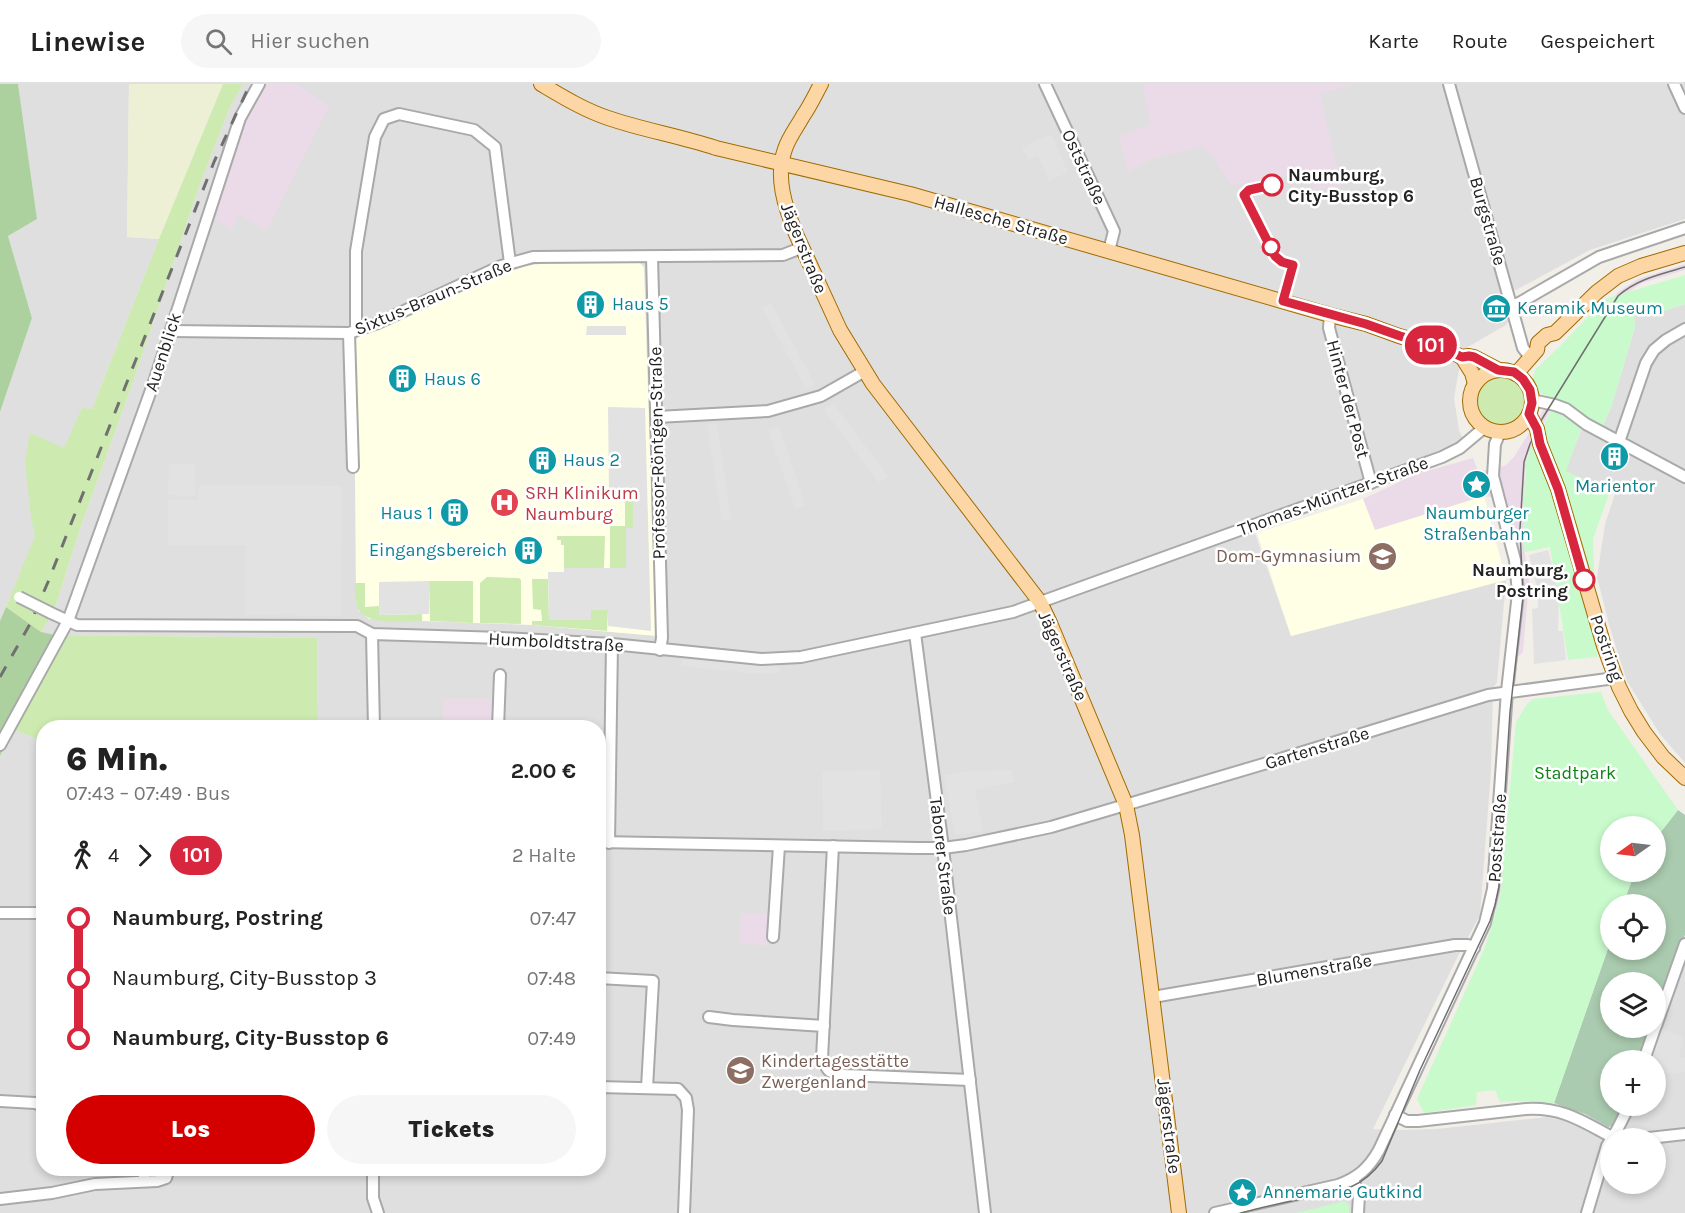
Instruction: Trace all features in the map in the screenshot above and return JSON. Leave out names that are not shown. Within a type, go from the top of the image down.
[{"type":"main road","name":"Hallesche Straße","points":[[541,84],[569,101],[606,117],[782,165],[910,194],[1366,324],[1462,357],[1474,357],[1498,370]]},
{"type":"main road","name":"Jägerstraße","points":[[821,84],[786,145],[782,165],[783,193],[789,218],[801,248],[840,330],[865,371],[1040,602],[1126,805],[1131,824],[1179,1213]]},
{"type":"main road","points":[[1516,374],[1534,353],[1538,343],[1547,335],[1555,333],[1597,292],[1618,276],[1641,266],[1685,253]]},
{"type":"main road","points":[[1462,357],[1472,373],[1475,384]]},
{"type":"main road","points":[[1498,370],[1508,370],[1516,374],[1527,384],[1531,392],[1530,407],[1523,422],[1515,428],[1500,432],[1485,427],[1476,420],[1470,406],[1470,395],[1475,384],[1486,373],[1498,370]]},
{"type":"main road","name":"Postring","points":[[1530,407],[1540,444],[1558,489],[1615,678],[1641,727],[1663,757],[1681,775],[1685,784]]},
{"type":"main road","points":[[1515,428],[1527,432],[1540,444]]},
{"type":"street","name":"Auenblick","points":[[0,745],[68,621],[171,331],[240,118],[259,84]]},
{"type":"street","name":"Oststraße","points":[[1045,84],[1114,231],[1109,251]]},
{"type":"street","name":"Burgstraße","points":[[1449,84],[1523,348],[1534,353]]},
{"type":"street","points":[[1674,84],[1685,108]]},
{"type":"street","points":[[353,467],[352,332],[356,251],[375,137],[384,119],[399,114],[474,130],[495,147],[510,263]]},
{"type":"street","points":[[1511,306],[1599,257],[1685,228]]},
{"type":"street","name":"Sixtus-Braun-Straße","points":[[171,331],[352,332],[378,323],[510,263],[532,257],[783,255],[801,248]]},
{"type":"street","name":"Professor-Röntgen-Straße","points":[[652,257],[662,639],[660,650]]},
{"type":"street","name":"Hinter der Post","points":[[1330,315],[1329,328],[1371,483]]},
{"type":"street","points":[[1619,442],[1646,363],[1654,350],[1685,329]]},
{"type":"street","points":[[657,417],[768,411],[821,396],[865,371]]},
{"type":"street","points":[[1530,407],[1563,408],[1586,424],[1685,477]]},
{"type":"street","name":"Thomas-Müntzer-Straße","points":[[1040,602],[1454,452],[1485,427]]},
{"type":"street","name":"Poststraße","points":[[1353,1179],[1372,1163],[1474,948],[1485,923],[1493,889],[1517,604],[1517,579],[1511,543],[1492,472],[1495,444],[1500,432]]},
{"type":"street","points":[[19,597],[68,621]]},
{"type":"street","name":"Humboldtstraße","points":[[68,621],[76,625],[357,626],[372,634],[612,644],[748,658],[789,659],[1013,612],[1040,602]]},
{"type":"street","name":"Taborer Straße","points":[[915,633],[943,848],[985,1213]]},
{"type":"street","points":[[372,634],[374,720]]},
{"type":"street","points":[[606,808],[612,644]]},
{"type":"street","points":[[498,720],[500,675]]},
{"type":"street","name":"Gartenstraße","points":[[606,842],[943,848],[966,845],[1042,830],[1488,695],[1615,678]]},
{"type":"street","points":[[773,937],[778,846]]},
{"type":"street","points":[[833,846],[822,1058],[827,1069],[831,1073],[845,1075],[970,1080]]},
{"type":"street","points":[[0,913],[36,913]]},
{"type":"street","points":[[1666,998],[1685,944]]},
{"type":"street","name":"Blumenstraße","points":[[1153,997],[1455,945],[1468,945],[1474,948]]},
{"type":"street","points":[[606,978],[653,981],[647,1088]]},
{"type":"street","points":[[709,1017],[824,1026]]},
{"type":"street","points":[[606,1087],[678,1089],[686,1098],[688,1110],[684,1213]]},
{"type":"street","points":[[0,1101],[36,1103]]},
{"type":"street","points":[[1395,1115],[1411,1121],[1544,1109],[1574,1116],[1600,1131]]},
{"type":"street","points":[[1666,1136],[1685,1134]]},
{"type":"street","points":[[1587,1213],[1600,1169]]},
{"type":"street","points":[[144,1176],[144,1181]]},
{"type":"street","points":[[0,1199],[52,1193],[94,1184],[157,1181],[167,1176]]},
{"type":"street","points":[[373,1176],[373,1198],[378,1213]]},
{"type":"street","points":[[1215,1213],[1332,1187],[1353,1179],[1359,1195],[1358,1213]]},
{"type":"shaded area","points":[[18,84],[129,84],[127,237],[159,239],[92,409],[0,621],[0,412],[32,318],[8,236],[37,219]]},
{"type":"shaded area","points":[[129,84],[223,84],[159,239],[127,237]]},
{"type":"shaded area","points":[[243,84],[1685,84],[1685,219],[1590,250],[1503,297],[1509,320],[1506,325],[1466,348],[1459,370],[1454,398],[1459,430],[1464,442],[1250,519],[1291,636],[1506,580],[1497,682],[1493,688],[1491,770],[1480,915],[1373,1129],[1437,1129],[1547,1117],[1567,1121],[1600,1136],[1600,1194],[1666,1194],[1666,1128],[1623,1128],[1627,1116],[1666,1116],[1666,1050],[1652,1050],[1656,1038],[1666,1038],[1666,1009],[1685,955],[1685,1213],[0,1213],[0,756],[12,729],[36,738],[36,1176],[606,1176],[606,720],[318,720],[317,638],[56,635],[41,632],[53,614],[80,529],[199,187],[229,109]]},
{"type":"shaded area","points":[[265,84],[296,84],[329,106],[267,230],[239,215],[232,229],[215,220],[219,212],[214,210],[250,108]]},
{"type":"shaded area","points":[[1143,84],[1355,84],[1320,94],[1341,186],[1314,191],[1311,177],[1304,173],[1231,185],[1214,158],[1202,147],[1153,158],[1128,172],[1119,137],[1151,124]]},
{"type":"shaded area","points":[[1051,134],[1068,172],[1049,181],[1038,156],[1028,160],[1022,147]]},
{"type":"shaded area","name":"SRH Klinikum Naumburg","points":[[553,262],[639,262],[644,267],[656,636],[532,625],[369,619],[359,611],[356,599],[354,343],[359,335],[473,286],[525,266]]},
{"type":"shaded area","points":[[1685,264],[1685,270],[1642,283],[1624,295],[1552,407],[1527,456],[1523,520],[1529,583],[1523,652],[1518,657],[1512,712],[1502,886],[1497,909],[1491,909],[1505,732],[1520,609],[1504,503],[1484,496],[1374,531],[1363,499],[1416,474],[1473,458],[1478,471],[1496,469],[1506,465],[1514,457],[1618,292],[1638,279]]},
{"type":"shaded area","points":[[771,303],[815,384],[806,389],[762,308]]},
{"type":"shaded area","points":[[1685,304],[1685,763],[1660,734],[1627,681],[1610,628],[1597,577],[1605,524],[1615,494],[1565,471],[1586,418],[1603,425],[1611,408],[1635,327],[1634,318],[1639,309],[1650,308],[1654,314]]},
{"type":"shaded area","points":[[587,326],[626,326],[626,335],[586,335]]},
{"type":"shaded area","points":[[833,403],[888,476],[879,483],[824,410]]},
{"type":"shaded area","points":[[608,407],[645,408],[651,631],[608,626],[608,610],[591,610],[591,620],[549,620],[548,572],[564,572],[564,568],[626,568],[626,528],[633,528],[633,497],[609,497]]},
{"type":"shaded area","points":[[717,424],[731,519],[722,521],[707,425]]},
{"type":"shaded area","points":[[779,426],[805,505],[795,508],[768,430]]},
{"type":"shaded area","points":[[169,464],[195,464],[195,496],[168,495]]},
{"type":"shaded area","points":[[199,485],[342,486],[341,616],[246,615],[246,545],[168,545],[168,500],[198,500]]},
{"type":"shaded area","name":"Dom-Gymnasium","points":[[1484,496],[1506,580],[1291,636],[1257,533],[1363,499],[1375,530]]},
{"type":"shaded area","points":[[1548,550],[1559,598],[1558,631],[1563,631],[1566,660],[1534,664],[1532,609],[1538,608],[1537,588],[1529,555]]},
{"type":"shaded area","points":[[429,581],[429,614],[379,615],[379,582]]},
{"type":"shaded area","points":[[682,651],[778,657],[780,673],[748,673],[681,666]]},
{"type":"shaded area","points":[[443,699],[499,699],[498,720],[443,720]]},
{"type":"shaded area","points":[[880,770],[882,829],[823,831],[822,771]]},
{"type":"shaded area","points":[[1012,770],[1015,782],[975,790],[983,831],[955,835],[944,775],[970,771]]},
{"type":"shaded area","points":[[1678,810],[1685,815],[1685,935],[1666,984],[1666,972],[1600,972],[1600,1038],[1647,1038],[1643,1050],[1600,1050],[1600,1116],[1618,1116],[1613,1126],[1608,1127],[1585,1114],[1554,1103],[1604,960],[1666,960],[1666,894],[1627,894],[1631,882],[1666,882],[1666,825]]},
{"type":"shaded area","points":[[741,913],[769,914],[769,945],[740,944]]},
{"type":"shaded area","points":[[1666,1030],[1683,1037],[1679,1058],[1685,1058],[1685,1072],[1666,1074],[1666,1050],[1652,1050],[1657,1038],[1666,1038]]},
{"type":"green space","points":[[0,84],[18,84],[37,219],[8,236],[32,318],[0,412]]},
{"type":"green space","points":[[223,84],[243,84],[229,109],[199,187],[80,529],[53,614],[41,632],[6,607],[35,536],[25,462],[30,433],[64,448],[82,408],[92,409]]},
{"type":"green space","points":[[1685,275],[1685,304],[1654,314],[1650,308],[1639,309],[1634,318],[1635,327],[1611,408],[1603,425],[1585,418],[1566,471],[1610,491],[1593,539],[1597,657],[1568,660],[1550,547],[1525,552],[1524,547],[1526,463],[1530,449],[1556,401],[1542,394],[1535,387],[1533,377],[1535,370],[1605,299]]},
{"type":"green space","points":[[1496,376],[1506,376],[1519,383],[1526,396],[1526,406],[1519,419],[1506,426],[1496,426],[1487,422],[1480,415],[1476,406],[1476,396],[1480,387],[1487,380]]},
{"type":"green space","points":[[625,497],[633,497],[633,528],[626,528],[626,568],[610,568],[610,526],[625,526]]},
{"type":"green space","points":[[557,536],[605,536],[604,568],[564,568],[564,545],[561,545],[561,540],[557,540]]},
{"type":"green space","points":[[487,577],[519,578],[521,580],[521,624],[480,623],[480,583]]},
{"type":"green space","points":[[532,579],[548,579],[549,620],[590,620],[591,610],[608,610],[607,631],[532,625],[532,621],[542,621],[541,610],[533,609]]},
{"type":"green space","points":[[429,581],[473,581],[473,623],[430,621]]},
{"type":"green space","points":[[355,583],[365,583],[365,607],[379,606],[380,615],[422,614],[422,621],[395,622],[367,617],[357,606]]},
{"type":"green space","points":[[6,607],[41,632],[56,635],[0,756],[0,621]]},
{"type":"green space","points":[[56,635],[317,638],[318,720],[36,720],[36,738],[12,729]]},
{"type":"green space","name":"Stadtpark","points":[[1601,692],[1608,710],[1678,810],[1666,825],[1666,816],[1600,816],[1600,882],[1631,882],[1627,894],[1600,894],[1600,960],[1604,960],[1554,1103],[1500,1102],[1495,1090],[1477,1092],[1476,1105],[1424,1113],[1417,1099],[1485,947],[1500,898],[1516,722],[1527,704],[1533,699]]},
{"type":"green space","points":[[1345,1201],[1349,1206],[1349,1213],[1296,1213]]},
{"type":"tram line","points":[[1241,1213],[1344,1190],[1364,1180],[1382,1161],[1420,1070],[1490,921],[1499,886],[1510,712],[1523,597],[1520,529],[1524,462],[1530,444],[1542,419],[1618,296],[1641,281],[1685,267]]},
{"type":"railway","points":[[0,677],[30,624],[48,582],[214,162],[250,84]]},
{"type":"bus line","name":"101","points":[[1272,185],[1246,191],[1244,198],[1275,256],[1286,264],[1293,265],[1283,301],[1366,324],[1462,357],[1474,357],[1498,370],[1514,372],[1525,381],[1531,392],[1529,414],[1537,429],[1540,444],[1558,489],[1584,580]]},
{"type":"place","name":"Naumburg, City-Busstop 6","points":[[1272,185]]},
{"type":"place","name":"Haus 5","points":[[591,304]]},
{"type":"place","name":"Keramik Museum","points":[[1496,308]]},
{"type":"place","name":"Haus 6","points":[[403,379]]},
{"type":"place","name":"Marientor","points":[[1615,457]]},
{"type":"place","name":"Haus 2","points":[[542,460]]},
{"type":"place","name":"Naumburger Straßenbahn","points":[[1477,484]]},
{"type":"place","name":"SRH Klinikum Naumburg","points":[[504,503]]},
{"type":"place","name":"Haus 1","points":[[454,513]]},
{"type":"place","name":"Eingangsbereich","points":[[528,550]]},
{"type":"place","name":"Dom-Gymnasium","points":[[1382,556]]},
{"type":"place","name":"Naumburg, Postring","points":[[1584,580]]},
{"type":"place","name":"Kindertagesstätte Zwergenland","points":[[740,1071]]},
{"type":"place","name":"Annemarie Gutkind","points":[[1242,1192]]}]
